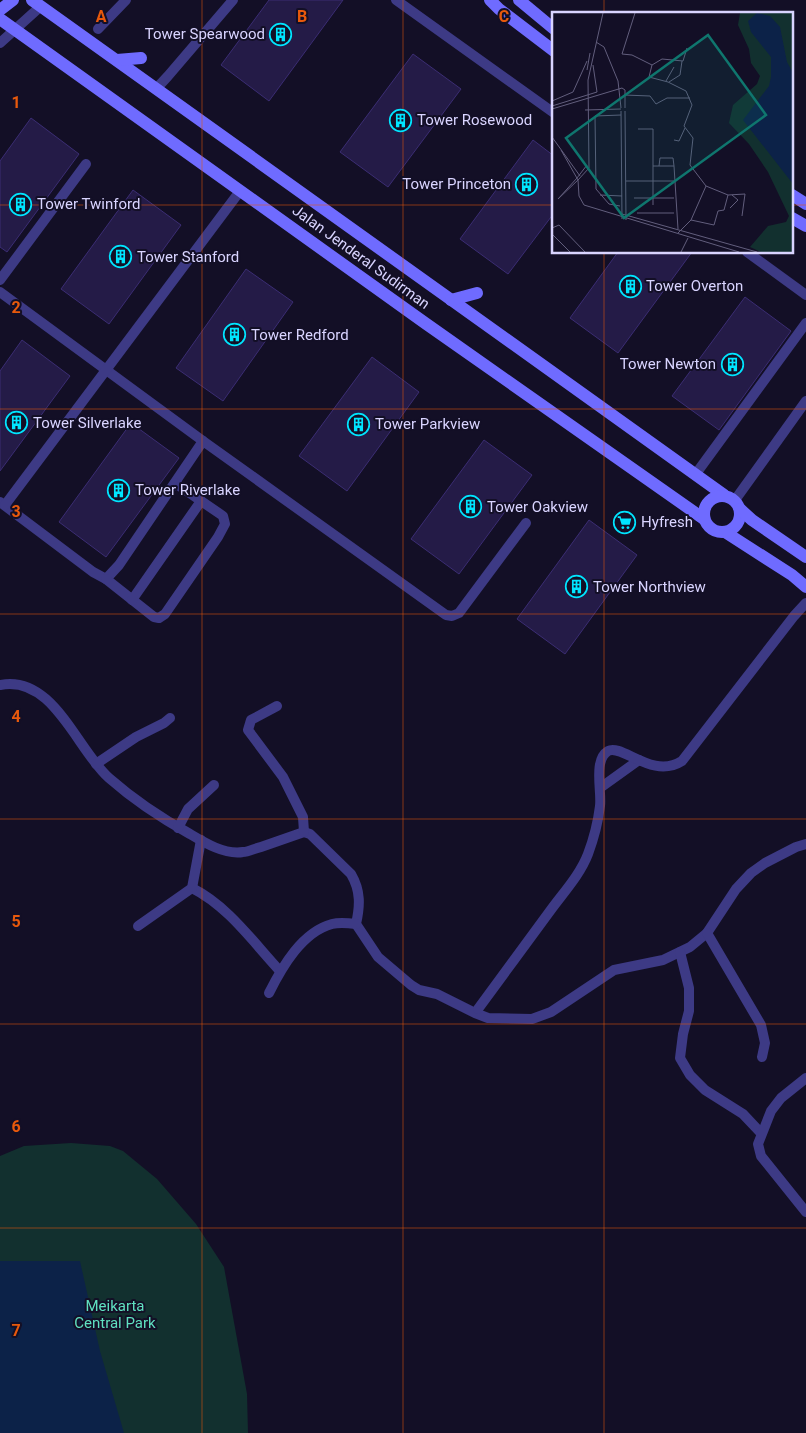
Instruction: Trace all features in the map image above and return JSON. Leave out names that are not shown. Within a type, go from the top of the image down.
[{"type":"street","points":[[0,10],[13,0]]},
{"type":"street","points":[[98,29],[126,0]]},
{"type":"street","points":[[156,89],[233,0]]},
{"type":"street","points":[[396,0],[552,112]]},
{"type":"street","points":[[490,0],[499,10],[552,50]]},
{"type":"street","points":[[519,0],[552,27]]},
{"type":"street","points":[[0,43],[16,30],[36,3]]},
{"type":"street","name":"Jalan Jenderal Sudirman","points":[[36,3],[733,501],[752,520],[806,557]]},
{"type":"street","name":"Jalan Jenderal Sudirman","points":[[0,19],[704,519]]},
{"type":"street","points":[[117,60],[141,58]]},
{"type":"street","points":[[0,280],[86,164]]},
{"type":"street","points":[[175,483],[223,516],[224,524],[218,537],[171,606],[159,618],[154,617],[106,579],[93,572],[2,503],[106,370],[240,191]]},
{"type":"street","points":[[794,195],[806,204]]},
{"type":"street","points":[[794,219],[806,226]]},
{"type":"street","points":[[750,254],[806,295]]},
{"type":"street","points":[[0,292],[203,441],[446,615],[452,616],[459,613],[526,523]]},
{"type":"street","points":[[451,300],[477,293]]},
{"type":"street","points":[[696,475],[806,323]]},
{"type":"street","points":[[733,501],[806,401]]},
{"type":"street","points":[[106,579],[118,565],[203,441]]},
{"type":"street","points":[[715,496],[733,501],[741,517],[738,524],[732,530],[725,532],[716,532],[709,527],[704,519],[704,510],[708,502],[715,496]]},
{"type":"street","points":[[132,600],[201,501]]},
{"type":"street","points":[[725,532],[806,587]]},
{"type":"street","points":[[478,1009],[586,860],[594,838],[601,804],[602,758],[608,751],[616,750],[654,766],[674,767],[682,761],[806,603]]},
{"type":"street","points":[[0,685],[23,685],[38,692],[52,705],[108,778],[158,817],[201,840],[226,850],[243,852],[304,832],[317,840],[351,874],[356,882],[360,904],[356,924],[378,957],[419,990],[438,994],[475,1013],[496,1018],[532,1019],[538,1017],[551,1012],[614,970],[626,966],[663,960],[690,947],[707,933],[736,889],[751,873],[765,863],[806,844]]},
{"type":"street","points":[[277,706],[251,720],[248,730],[282,777],[303,817],[304,832]]},
{"type":"street","points":[[96,764],[136,737],[170,718]]},
{"type":"street","points":[[600,788],[639,760]]},
{"type":"street","points":[[178,828],[188,809],[214,785]]},
{"type":"street","points":[[138,926],[192,888],[201,840]]},
{"type":"street","points":[[192,888],[208,896],[223,909],[280,971]]},
{"type":"street","points":[[269,993],[280,971],[305,940],[317,930],[340,923],[356,924]]},
{"type":"street","points":[[707,933],[761,1025],[765,1043],[762,1058]]},
{"type":"street","points":[[680,952],[689,988],[689,1011],[683,1034],[680,1058],[690,1075],[705,1090],[743,1114],[761,1133]]},
{"type":"street","points":[[806,1078],[781,1098],[771,1110],[758,1144],[761,1156],[806,1212]]},
{"type":"green space","name":"Meikarta Central Park","points":[[71,1143],[110,1146],[123,1151],[157,1179],[196,1224],[224,1267],[247,1394],[248,1433],[0,1433],[0,1156],[24,1146]]},
{"type":"water","points":[[0,1261],[80,1261],[100,1351],[124,1433],[0,1433]]},
{"type":"building","name":"Tower Spearwood","points":[[269,0],[343,0],[269,101],[221,65]]},
{"type":"building","name":"Tower Rosewood","points":[[413,54],[461,89],[388,187],[340,152]]},
{"type":"building","name":"Tower Twinford","points":[[31,118],[79,154],[7,252],[0,247],[0,161]]},
{"type":"building","name":"Tower Princeton","points":[[533,140],[552,154],[552,216],[508,274],[460,239]]},
{"type":"building","name":"Tower Stanford","points":[[133,190],[181,225],[109,324],[61,289]]},
{"type":"building","name":"Tower Overton","points":[[617,254],[691,254],[618,353],[570,318]]},
{"type":"building","name":"Tower Redford","points":[[246,269],[293,302],[223,401],[176,368]]},
{"type":"building","name":"Tower Newton","points":[[745,297],[791,331],[719,430],[672,396]]},
{"type":"building","name":"Tower Silverlake","points":[[22,340],[70,376],[0,471],[0,371]]},
{"type":"building","name":"Tower Parkview","points":[[372,357],[419,392],[347,491],[299,456]]},
{"type":"building","name":"Tower Riverlake","points":[[131,423],[179,458],[106,557],[59,522]]},
{"type":"building","name":"Tower Oakview","points":[[484,440],[532,475],[459,574],[411,539]]},
{"type":"building","name":"Tower Northview","points":[[589,520],[637,555],[565,654],[517,619]]},
{"type":"place","name":"Tower Spearwood","points":[[281,34]]},
{"type":"place","name":"Tower Rosewood","points":[[401,120]]},
{"type":"place","name":"Tower Princeton","points":[[527,184]]},
{"type":"place","name":"Tower Twinford","points":[[21,204]]},
{"type":"place","name":"Tower Stanford","points":[[121,257]]},
{"type":"place","name":"Tower Overton","points":[[630,286]]},
{"type":"place","name":"Tower Redford","points":[[235,335]]},
{"type":"place","name":"Tower Newton","points":[[732,364]]},
{"type":"place","name":"Tower Silverlake","points":[[17,423]]},
{"type":"place","name":"Tower Parkview","points":[[359,424]]},
{"type":"place","name":"Tower Riverlake","points":[[119,490]]},
{"type":"place","name":"Tower Oakview","points":[[471,507]]},
{"type":"place","name":"Hyfresh","points":[[625,522]]},
{"type":"place","name":"Tower Northview","points":[[577,587]]}]
